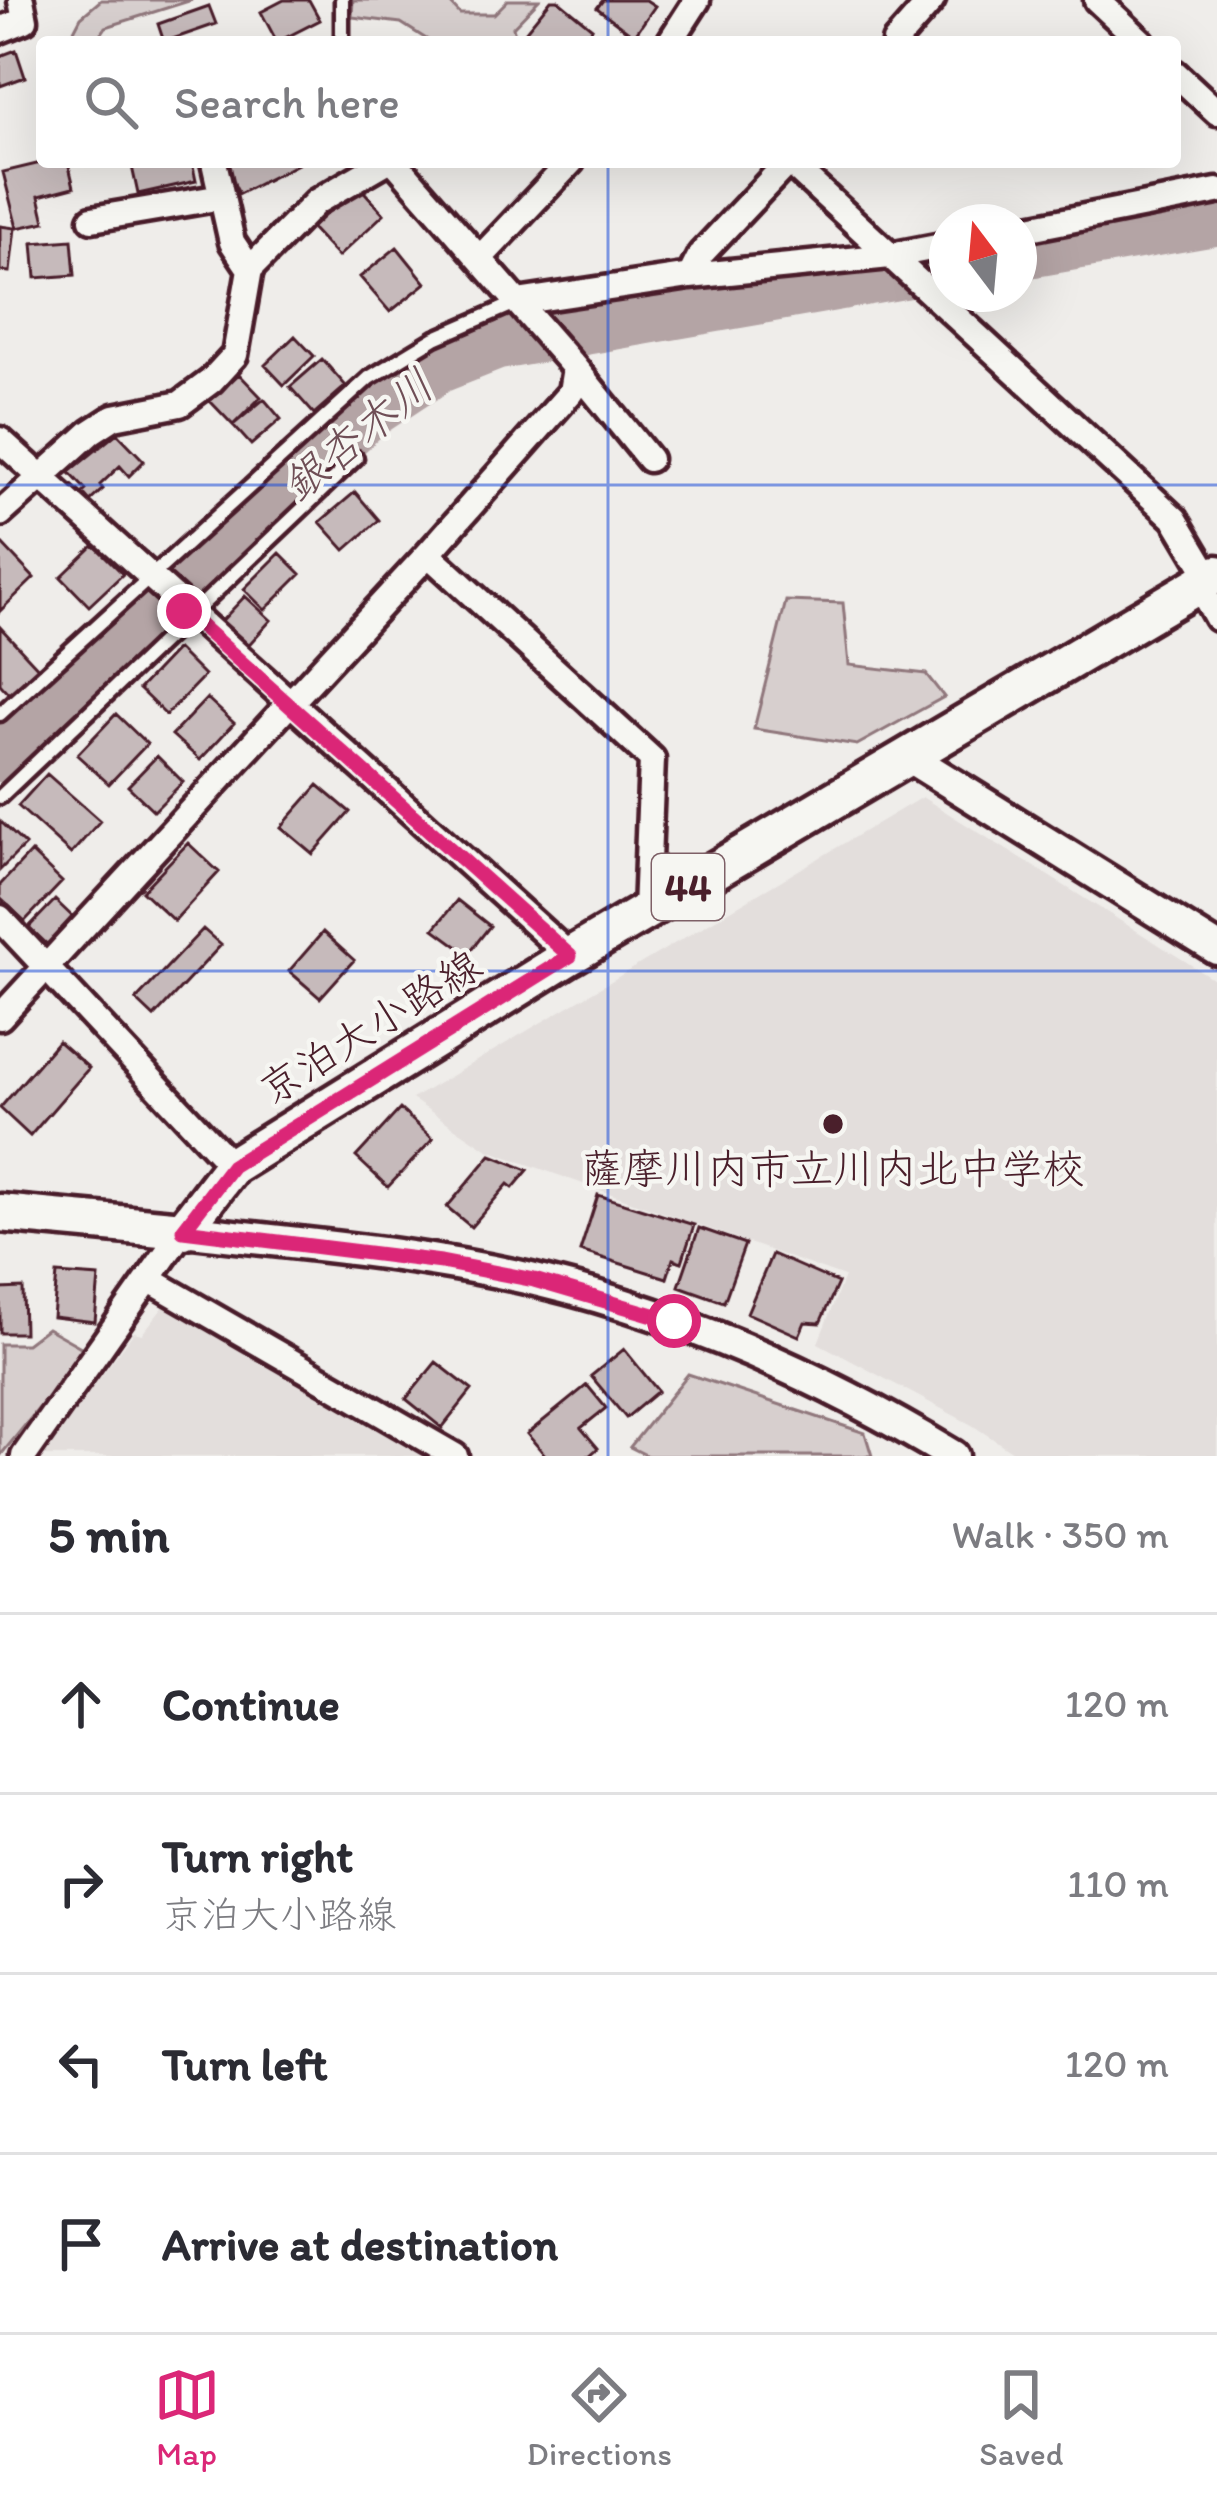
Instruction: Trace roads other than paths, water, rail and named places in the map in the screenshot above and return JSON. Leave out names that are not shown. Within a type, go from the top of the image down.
[{"type":"main road","name":"京泊大小路線","points":[[183,1230],[232,1166],[570,956],[1209,579]]},
{"type":"main road","points":[[0,1213],[183,1230]]},
{"type":"street","points":[[0,30],[25,20],[21,0]]},
{"type":"street","points":[[674,36],[698,0]]},
{"type":"street","points":[[900,36],[932,0]]},
{"type":"street","points":[[1097,0],[1136,36]]},
{"type":"street","points":[[1181,79],[1217,112]]},
{"type":"street","points":[[215,168],[232,242],[250,269]]},
{"type":"street","points":[[0,514],[114,417],[180,404],[212,381],[235,355],[250,269],[316,202],[376,168]]},
{"type":"street","points":[[400,168],[649,459]]},
{"type":"street","points":[[480,258],[565,168]]},
{"type":"street","points":[[690,276],[700,254],[782,168]]},
{"type":"street","points":[[794,168],[1174,519],[1209,579],[1217,618]]},
{"type":"street","points":[[1037,226],[1217,191]]},
{"type":"street","points":[[92,219],[222,197]]},
{"type":"street","points":[[522,307],[690,276],[895,261],[929,250]]},
{"type":"street","points":[[0,1017],[428,554],[571,392],[568,360]]},
{"type":"street","points":[[0,440],[570,956]]},
{"type":"street","points":[[428,554],[652,759],[646,911]]},
{"type":"street","points":[[909,757],[1217,949]]},
{"type":"street","points":[[0,918],[232,1166]]},
{"type":"street","points":[[24,1456],[183,1230],[441,1262],[610,1301],[674,1321],[800,1373],[868,1405],[953,1456]]},
{"type":"street","points":[[150,1280],[455,1456]]},
{"type":"lane","points":[[342,0],[342,36]]},
{"type":"lane","points":[[0,714],[369,378],[434,338],[522,307]]},
{"type":"lane","points":[[0,797],[356,458]]},
{"type":"waterway","name":"銀杏木川","points":[[1037,251],[1217,220]]},
{"type":"waterway","name":"銀杏木川","points":[[0,757],[367,415],[438,368],[496,345],[929,269]]},
{"type":"place","name":"薩摩川内市立川内北中学校","points":[[833,1124]]}]
